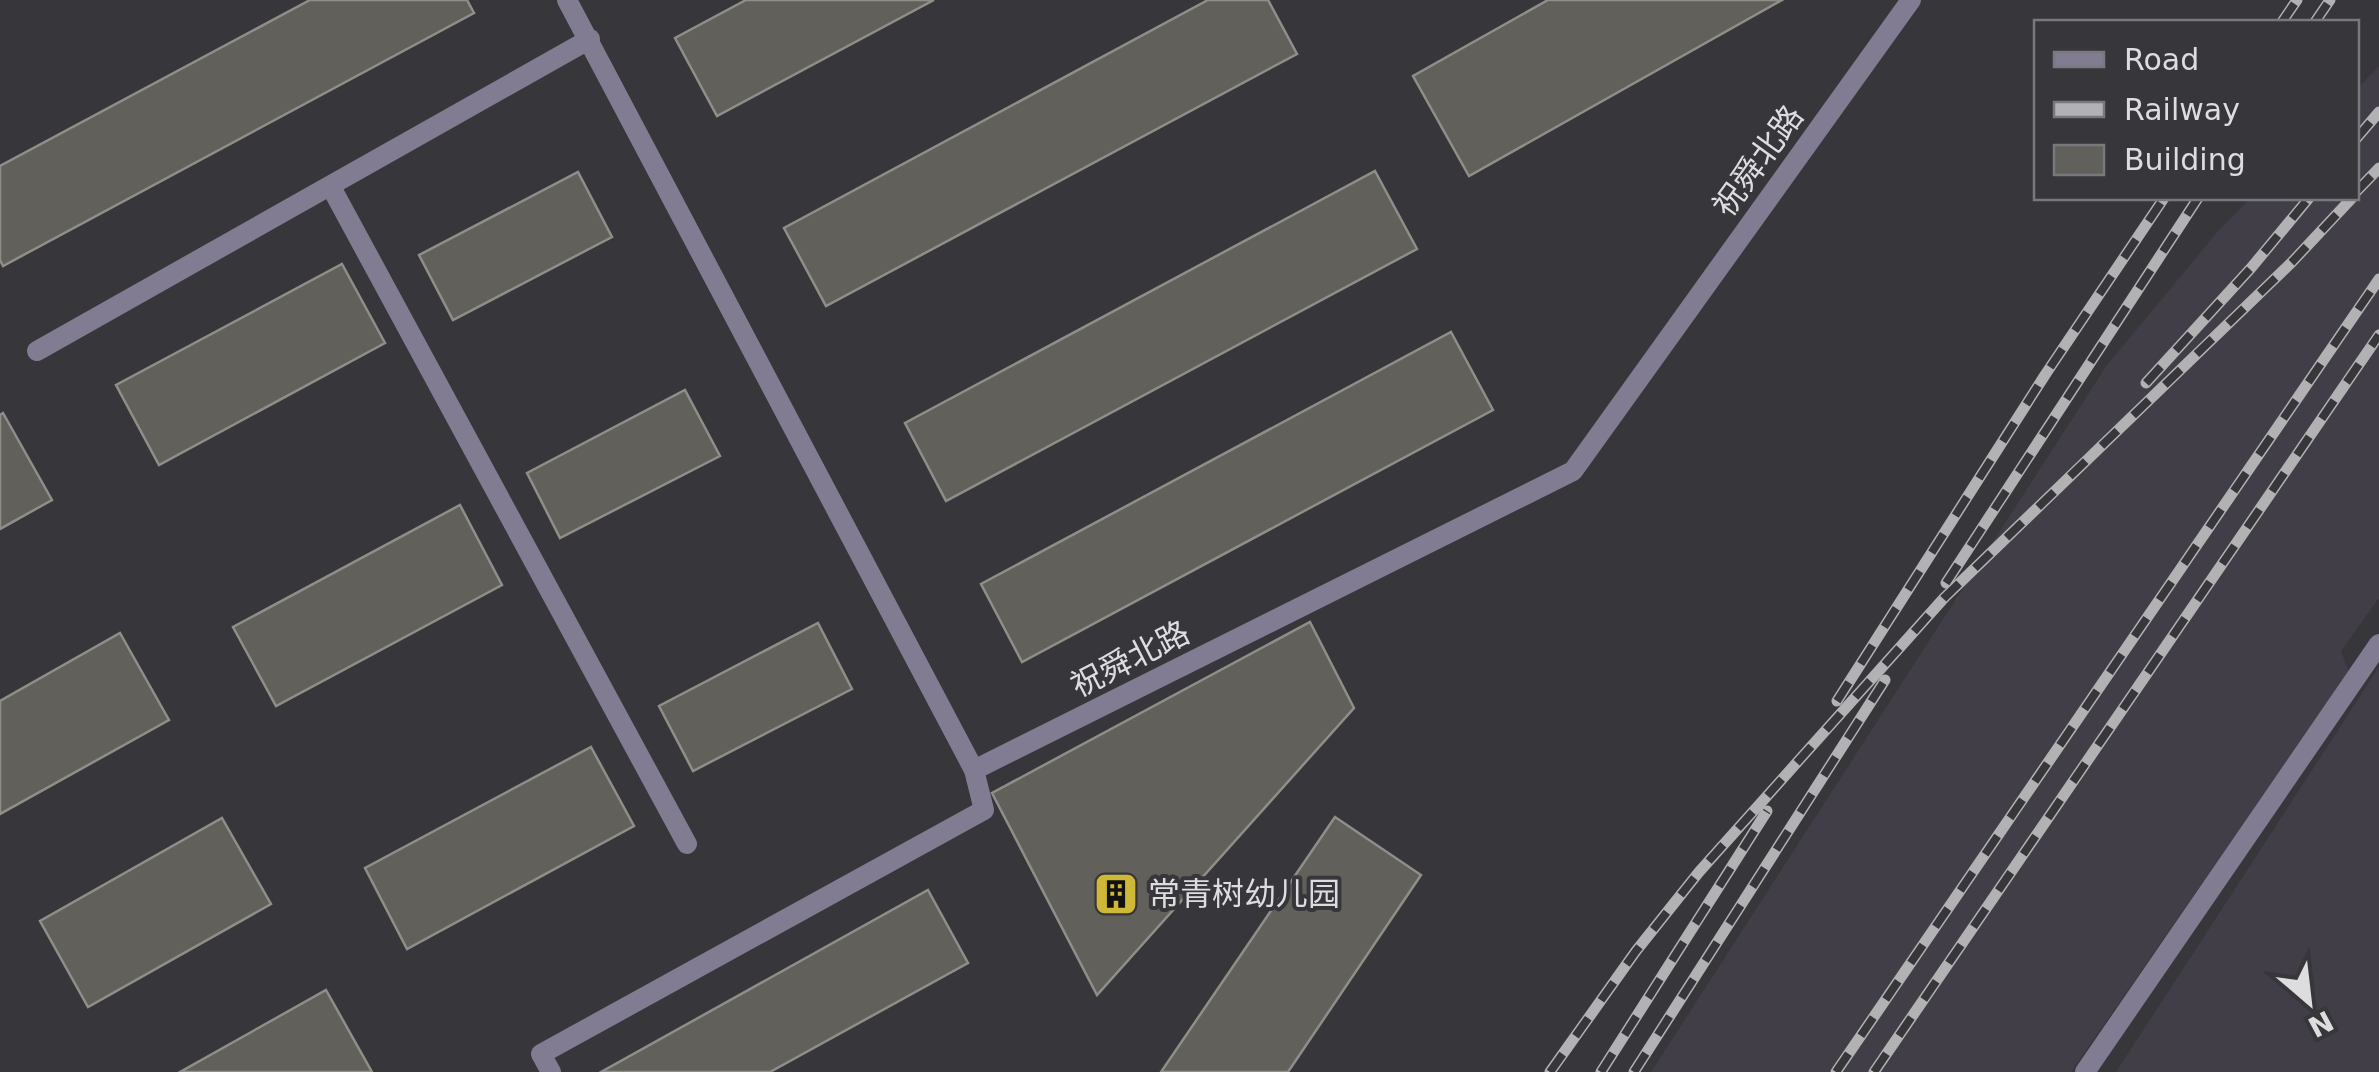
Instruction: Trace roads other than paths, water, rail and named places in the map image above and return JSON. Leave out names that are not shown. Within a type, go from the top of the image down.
[{"type":"street","points":[[551,1072],[541,1054],[984,810],[974,770],[567,0]]},
{"type":"street","name":"祝舜北路","points":[[974,770],[1573,471],[1910,0]]},
{"type":"street","points":[[37,351],[590,40]]},
{"type":"street","points":[[331,187],[687,844]]},
{"type":"street","points":[[2086,1072],[2379,644]]},
{"type":"railway","points":[[2283,20],[2297,0]]},
{"type":"railway","points":[[2316,20],[2330,0]]},
{"type":"railway","points":[[2359,135],[2379,112]]},
{"type":"railway","points":[[2359,189],[2379,168]]},
{"type":"railway","points":[[1837,701],[2045,375],[2163,200]]},
{"type":"railway","points":[[1946,583],[2197,200]]},
{"type":"railway","points":[[2146,383],[2307,200]]},
{"type":"railway","points":[[1550,1072],[1636,951],[1699,872],[1944,598],[2292,262],[2350,200]]},
{"type":"railway","points":[[1836,1072],[2379,279]]},
{"type":"railway","points":[[1874,1072],[2379,335]]},
{"type":"railway","points":[[1634,1072],[1885,680]]},
{"type":"railway","points":[[1601,1072],[1767,811]]},
{"type":"place","name":"常青树幼儿园","points":[[1116,894]]}]
